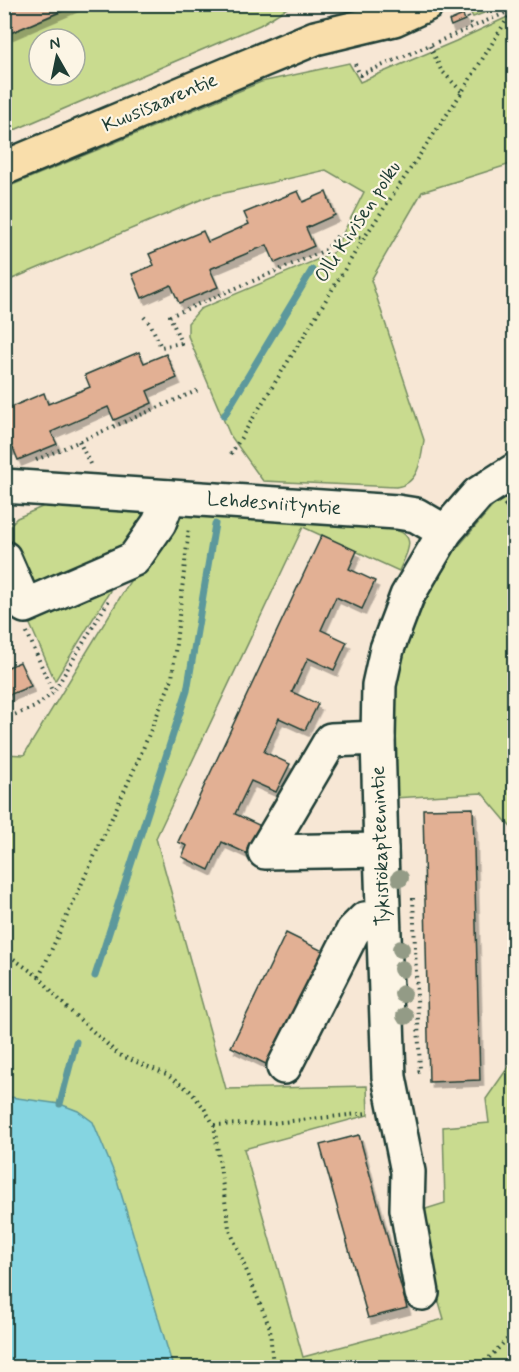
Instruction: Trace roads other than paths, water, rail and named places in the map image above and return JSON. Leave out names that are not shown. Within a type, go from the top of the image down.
[{"type":"main road","name":"Kuusisaarentie","points":[[315,38],[367,4]]},
{"type":"main road","name":"Kuusisaarentie","points":[[4,168],[315,38],[394,19],[427,4]]},
{"type":"street","points":[[445,532],[478,494],[514,471]]},
{"type":"street","name":"Lehdesniityntie","points":[[16,486],[397,512],[416,515],[445,532]]},
{"type":"street","points":[[5,562],[25,606],[134,558],[180,497]]},
{"type":"street","name":"Tykistökapteenintie","points":[[422,1293],[407,1209],[408,1172],[389,1077],[382,917],[379,685],[387,650],[407,596],[445,532]]},
{"type":"street","points":[[378,738],[331,740],[265,852],[381,850]]},
{"type":"street","points":[[284,1066],[352,931],[365,918],[382,917]]},
{"type":"water","points":[[4,1094],[10,1097],[60,1104],[78,1111],[93,1122],[117,1180],[173,1367],[5,1367]]},
{"type":"waterway","points":[[224,416],[312,270]]},
{"type":"waterway","points":[[95,976],[187,691],[215,524]]},
{"type":"waterway","points":[[60,1104],[76,1042]]}]
